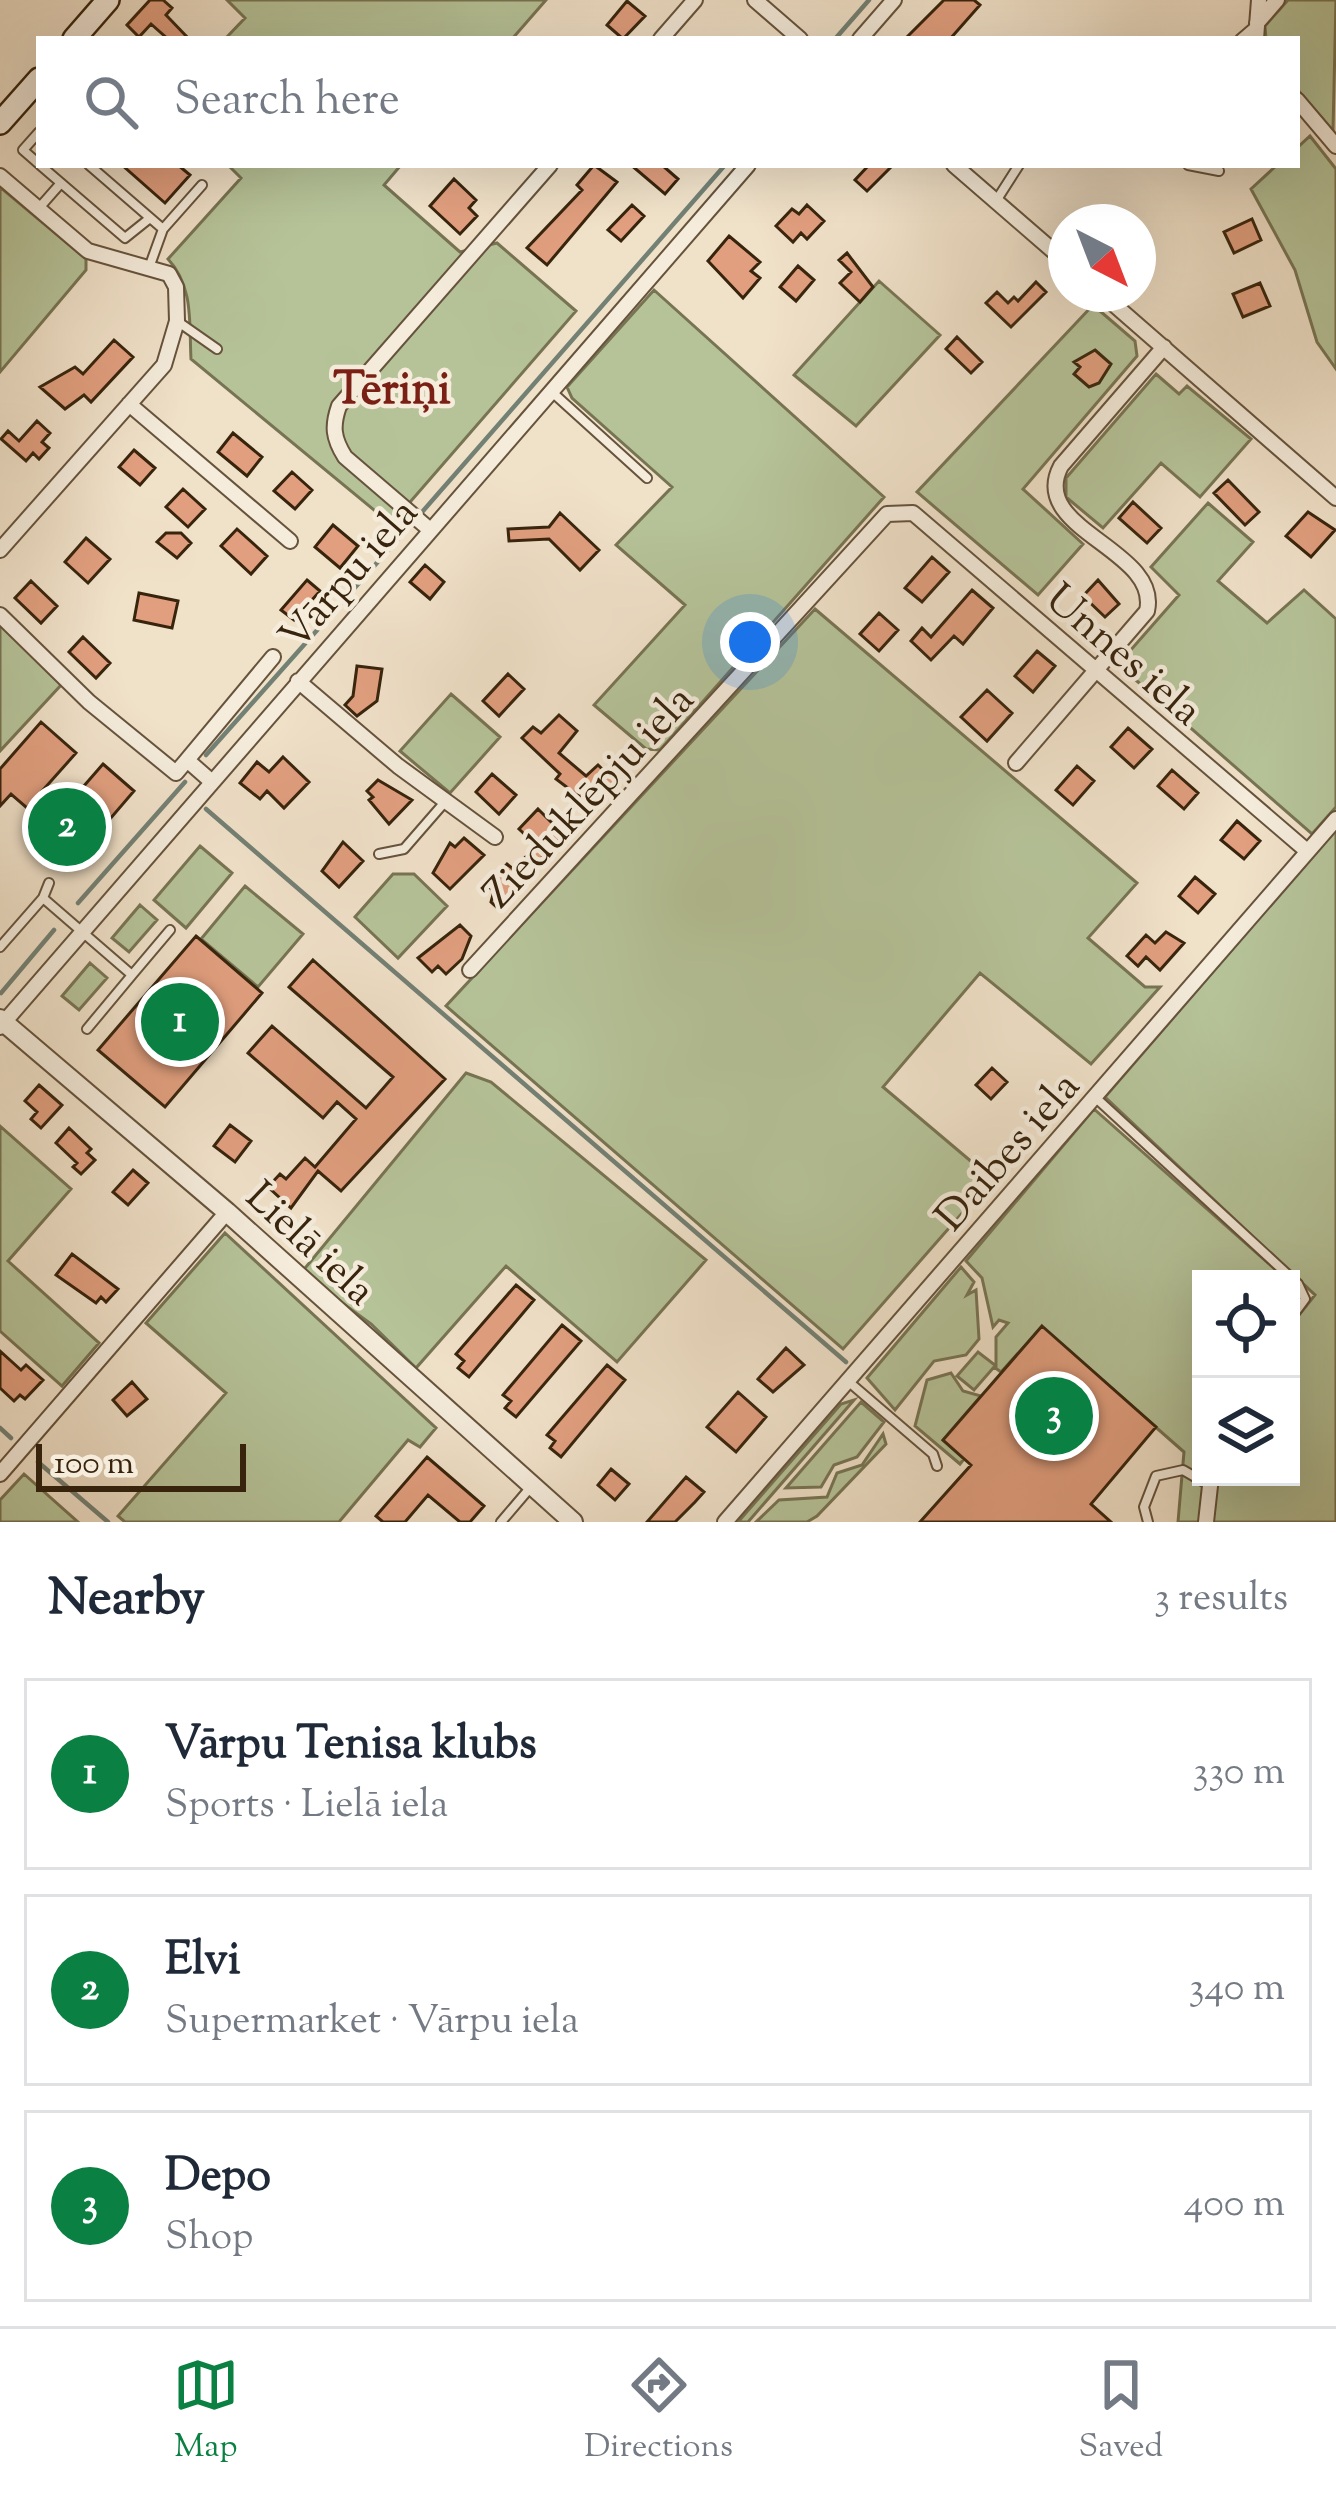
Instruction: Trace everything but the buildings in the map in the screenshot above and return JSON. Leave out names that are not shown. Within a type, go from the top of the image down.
[{"type":"main road","points":[[77,36],[108,0]]},
{"type":"main road","points":[[0,123],[36,82]]},
{"type":"street","points":[[664,36],[695,0]]},
{"type":"street","points":[[754,0],[796,36]]},
{"type":"street","points":[[863,36],[894,0]]},
{"type":"street","points":[[1256,32],[1258,0]]},
{"type":"street","points":[[1256,32],[1277,0]]},
{"type":"street","points":[[1300,103],[1336,145]]},
{"type":"street","points":[[429,529],[345,457],[334,430],[340,406],[547,168]]},
{"type":"street","name":"Vārpu iela","points":[[2,1023],[745,168]]},
{"type":"street","points":[[958,168],[1048,246]]},
{"type":"street","points":[[0,176],[88,251],[150,265],[172,279],[177,321],[164,365],[0,550]]},
{"type":"street","points":[[1123,312],[1336,498]]},
{"type":"street","points":[[1016,764],[1147,611],[1150,598],[1142,579],[1060,507],[1055,476],[1164,347]]},
{"type":"street","points":[[129,404],[290,541]]},
{"type":"street","name":"Unnes iela","points":[[899,509],[913,513],[1306,851]]},
{"type":"street","name":"Zieduklēpju iela","points":[[470,970],[887,514],[899,509]]},
{"type":"street","points":[[0,615],[89,702],[176,773],[273,657]]},
{"type":"street","points":[[298,681],[445,802],[495,837]]},
{"type":"street","points":[[187,760],[212,782]]},
{"type":"street","name":"Daibes iela","points":[[725,1522],[1336,819]]},
{"type":"street","name":"Lielā iela","points":[[2,1023],[227,1212],[573,1522]]},
{"type":"street","points":[[0,1474],[227,1212]]},
{"type":"street","points":[[1206,1522],[1210,1486]]},
{"type":"lane","points":[[36,135],[23,150],[36,161]]},
{"type":"lane","points":[[45,168],[125,238],[150,218]]},
{"type":"lane","points":[[92,168],[163,229]]},
{"type":"lane","points":[[997,201],[1017,168]]},
{"type":"lane","points":[[1204,168],[1219,171]]},
{"type":"lane","points":[[39,208],[62,183]]},
{"type":"lane","points":[[150,265],[163,229],[202,185]]},
{"type":"lane","points":[[177,321],[217,349]]},
{"type":"lane","points":[[550,391],[647,478]]},
{"type":"lane","points":[[379,854],[404,849],[445,802]]},
{"type":"lane","points":[[0,947],[43,898],[49,883]]},
{"type":"lane","points":[[43,898],[132,975]]},
{"type":"lane","points":[[87,1029],[170,930]]},
{"type":"lane","points":[[1095,1097],[1283,1270]]},
{"type":"lane","points":[[849,1382],[933,1454],[937,1466]]},
{"type":"lane","points":[[1148,1522],[1147,1494],[1163,1472],[1192,1473]]},
{"type":"lane","points":[[516,1522],[504,1518],[531,1487]]},
{"type":"green space","points":[[227,0],[546,0],[515,36],[228,36],[245,18]]},
{"type":"green space","points":[[1288,0],[1336,0],[1333,131],[1300,92],[1300,36],[1266,36],[1265,26]]},
{"type":"green space","points":[[1310,136],[1336,169],[1336,369],[1317,342],[1295,270],[1251,189],[1274,168],[1300,168],[1300,145]]},
{"type":"green space","points":[[231,168],[398,168],[384,185],[460,252],[497,243],[576,311],[391,524],[191,359],[186,293],[168,259],[241,178]]},
{"type":"green space","points":[[0,187],[86,259],[86,270],[0,372]]},
{"type":"green space","points":[[879,281],[940,335],[856,426],[794,375]]},
{"type":"green space","points":[[654,290],[884,497],[660,750],[646,749],[594,705],[685,605],[616,545],[672,487],[572,398],[567,387]]},
{"type":"green space","points":[[1086,312],[1101,312],[1135,341],[1137,356],[1023,489],[1083,544],[1038,595],[917,492]]},
{"type":"green space","points":[[1156,374],[1179,394],[1187,386],[1251,439],[1200,497],[1161,463],[1103,528],[1066,497],[1066,478]]},
{"type":"green space","points":[[1208,503],[1253,542],[1218,581],[1267,623],[1304,590],[1336,619],[1336,807],[1312,834],[1130,675],[1129,652],[1179,595],[1151,567]]},
{"type":"green space","points":[[815,609],[1137,883],[1088,938],[1145,987],[1160,987],[1091,1064],[980,973],[883,1087],[992,1179],[843,1349],[446,1006]]},
{"type":"green space","points":[[0,625],[62,684],[0,751]]},
{"type":"green space","points":[[451,694],[500,737],[450,793],[400,751]]},
{"type":"green space","points":[[1336,829],[1336,1522],[1211,1522],[1214,1486],[1300,1486],[1300,1314],[1315,1295],[1300,1281],[1300,1270],[1288,1270],[1105,1097]]},
{"type":"green space","points":[[200,846],[232,873],[186,928],[154,900]]},
{"type":"green space","points":[[393,874],[414,874],[447,906],[398,958],[355,917]]},
{"type":"green space","points":[[245,886],[303,934],[258,987],[201,939]]},
{"type":"green space","points":[[140,905],[157,920],[129,952],[112,938]]},
{"type":"green space","points":[[90,963],[107,978],[79,1010],[62,996]]},
{"type":"green space","points":[[466,1073],[491,1082],[706,1260],[617,1362],[506,1266],[416,1368],[371,1324],[301,1273]]},
{"type":"green space","points":[[1094,1109],[1276,1270],[1192,1270],[1192,1486],[1204,1486],[1200,1522],[1178,1522],[1184,1452],[1042,1327],[1001,1372],[994,1367],[974,1390],[957,1376],[978,1352],[996,1366],[996,1337],[1008,1323],[999,1320],[993,1327],[982,1278],[966,1261]]},
{"type":"green space","points":[[0,1126],[71,1189],[8,1261],[99,1343],[62,1386],[0,1331]]},
{"type":"green space","points":[[225,1233],[436,1428],[420,1447],[408,1440],[339,1522],[125,1522],[118,1516],[226,1393],[146,1323]]},
{"type":"green space","points":[[961,1267],[974,1282],[967,1295],[976,1290],[979,1339],[966,1355],[934,1361],[895,1410],[867,1378]]},
{"type":"green space","points":[[951,1373],[963,1391],[981,1396],[943,1440],[964,1459],[960,1464],[915,1426],[927,1380]]},
{"type":"green space","points":[[854,1400],[748,1522],[738,1522],[841,1404]]},
{"type":"green space","points":[[861,1402],[884,1422],[857,1457],[834,1465],[821,1487],[786,1488]]},
{"type":"green space","points":[[883,1434],[886,1444],[817,1516],[807,1522],[756,1522],[779,1500],[827,1497],[837,1473],[862,1465]]},
{"type":"green space","points":[[24,1474],[78,1522],[0,1522],[0,1500]]},
{"type":"waterway","points":[[838,36],[869,0]]},
{"type":"waterway","points":[[423,511],[722,168]]},
{"type":"waterway","points":[[206,755],[407,529]]},
{"type":"waterway","points":[[78,903],[185,782]]},
{"type":"waterway","points":[[206,809],[846,1362]]},
{"type":"waterway","points":[[1,993],[54,930]]},
{"type":"waterway","points":[[0,1428],[11,1438]]},
{"type":"waterway","points":[[38,1462],[108,1522]]},
{"type":"place","name":"Elvi","points":[[67,827]]},
{"type":"place","name":"Vārpu Tenisa klubs","points":[[180,1022]]},
{"type":"place","name":"Depo","points":[[1054,1416]]},
{"type":"district","name":"Tēriņi","points":[[392,387]]}]
